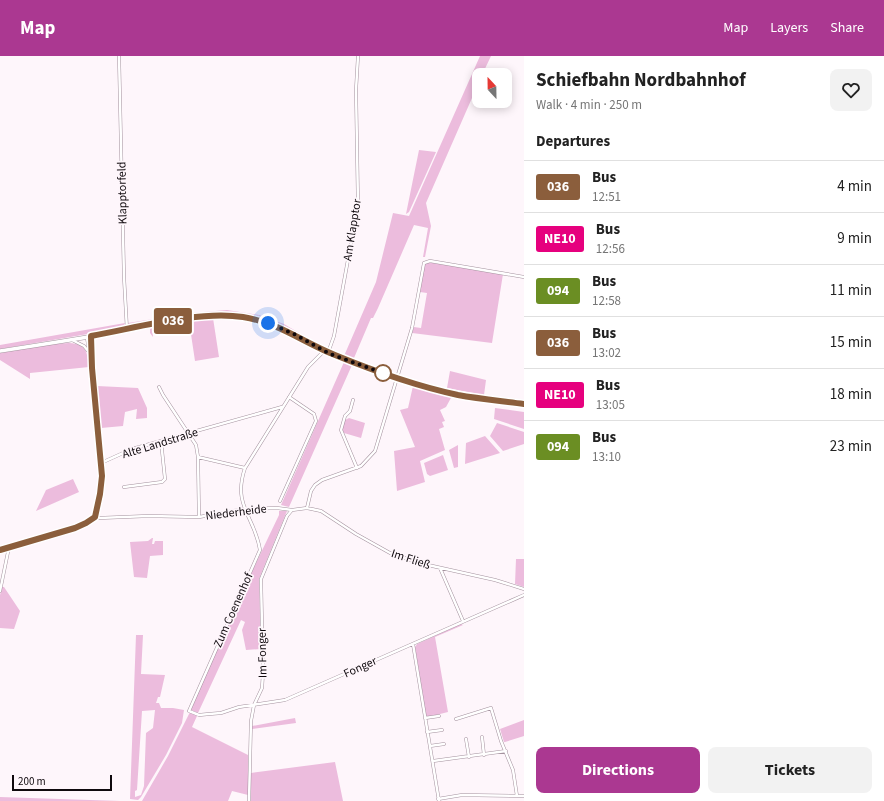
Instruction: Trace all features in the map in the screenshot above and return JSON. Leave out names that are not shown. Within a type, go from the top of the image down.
[{"type":"street","name":"Klapptorfeld","points":[[119,56],[124,277],[127,330]]},
{"type":"street","name":"Am Klapptor","points":[[326,352],[329,350],[334,336],[358,204],[356,90],[358,56]]},
{"type":"street","points":[[307,508],[311,491],[315,485],[322,480],[361,466],[375,451],[413,325],[423,265],[425,262],[430,261],[524,276]]},
{"type":"street","points":[[0,351],[191,318],[224,315],[259,320],[278,326],[326,352],[357,364],[428,387],[457,394],[524,404]]},
{"type":"street","points":[[0,550],[75,528],[95,517],[100,494],[101,463],[92,368],[91,336]]},
{"type":"street","points":[[86,337],[92,368]]},
{"type":"street","points":[[60,341],[73,340],[84,346],[88,351]]},
{"type":"street","points":[[198,457],[245,468],[308,367],[321,354]]},
{"type":"street","points":[[159,387],[163,396],[196,445],[198,457],[199,517]]},
{"type":"street","points":[[280,501],[316,421],[314,414],[289,397]]},
{"type":"street","points":[[353,400],[350,411],[345,416],[341,430],[357,468]]},
{"type":"street","name":"Alte Landstraße","points":[[101,463],[132,449],[283,407]]},
{"type":"street","points":[[124,487],[162,482],[165,479],[161,442]]},
{"type":"street","name":"Zum Coenenhof","points":[[189,710],[260,550],[257,535],[244,509],[241,494],[241,485],[245,468]]},
{"type":"street","name":"Niederheide","points":[[95,517],[199,517],[244,509],[277,508],[292,510],[307,508]]},
{"type":"street","name":"Im Fließ","points":[[307,508],[321,511],[356,534],[390,553],[419,563],[495,580],[524,589]]},
{"type":"street","name":"Im Fonger","points":[[249,801],[250,721],[254,705],[262,688],[263,677],[261,579],[287,516],[292,510]]},
{"type":"street","points":[[0,590],[9,548]]},
{"type":"street","points":[[440,568],[463,621]]},
{"type":"street","name":"Fonger","points":[[189,710],[199,715],[209,714],[285,700],[524,595]]},
{"type":"street","points":[[412,644],[439,800],[462,795],[524,796]]},
{"type":"street","points":[[456,719],[491,708],[501,741],[513,770],[517,796]]},
{"type":"street","points":[[425,718],[440,716]]},
{"type":"street","points":[[427,732],[442,730]]},
{"type":"street","points":[[482,737],[484,755]]},
{"type":"street","points":[[466,739],[469,757]]},
{"type":"street","points":[[430,746],[444,744]]},
{"type":"street","points":[[432,761],[506,751]]},
{"type":"shaded area","points":[[480,56],[491,56],[485,68],[475,68]]},
{"type":"shaded area","points":[[472,74],[472,98],[426,203],[431,226],[425,257],[423,257],[428,228],[414,225],[378,308],[373,318],[371,318],[354,360],[344,356],[376,282],[393,213],[409,216]]},
{"type":"shaded area","points":[[419,150],[436,152],[409,212],[406,214]]},
{"type":"shaded area","points":[[427,262],[503,274],[492,343],[412,333],[414,327],[421,328],[427,293],[420,292],[424,263]]},
{"type":"shaded area","points":[[227,310],[259,315],[257,318],[237,314],[217,313],[184,316],[129,326],[128,323],[192,313]]},
{"type":"shaded area","points":[[259,315],[284,324],[299,334],[259,318]]},
{"type":"shaded area","points":[[222,317],[247,320],[269,326],[291,335],[313,347],[277,330],[253,322],[213,318],[219,357],[195,361],[189,321],[152,327],[153,337],[150,333],[152,326],[194,319]]},
{"type":"shaded area","points":[[125,323],[123,328],[0,349],[0,345]]},
{"type":"shaded area","points":[[69,343],[83,347],[87,353],[89,367],[30,373],[30,379],[0,360],[0,353],[53,344]]},
{"type":"shaded area","points":[[344,362],[352,365],[289,507],[281,505]]},
{"type":"shaded area","points":[[450,371],[486,380],[484,395],[447,388]]},
{"type":"shaded area","points":[[97,386],[138,388],[147,408],[147,418],[136,419],[137,409],[125,412],[123,426],[101,428]]},
{"type":"shaded area","points":[[413,386],[452,396],[446,407],[440,410],[445,421],[442,422],[444,427],[439,429],[445,450],[420,461],[425,482],[397,491],[394,451],[415,447],[400,410],[408,408]]},
{"type":"shaded area","points":[[484,395],[524,400],[524,402],[484,397]]},
{"type":"shaded area","points":[[495,408],[524,412],[524,429],[494,419]]},
{"type":"shaded area","points":[[349,418],[365,423],[361,438],[344,433],[342,429],[345,420]]},
{"type":"shaded area","points":[[497,423],[524,432],[524,444],[503,451],[490,436]]},
{"type":"shaded area","points":[[485,436],[500,453],[465,464],[466,443]]},
{"type":"shaded area","points":[[458,445],[458,467],[454,468],[449,450]]},
{"type":"shaded area","points":[[443,455],[448,470],[430,476],[427,474],[424,463]]},
{"type":"shaded area","points":[[73,479],[79,492],[36,511],[46,490]]},
{"type":"shaded area","points":[[279,511],[287,511],[259,579],[261,649],[246,650],[242,630],[245,622],[241,620],[198,713],[191,710],[232,613],[279,515]]},
{"type":"shaded area","points":[[152,538],[152,544],[154,544],[155,541],[163,541],[163,555],[150,556],[147,578],[134,577],[130,542],[148,541]]},
{"type":"shaded area","points":[[516,559],[524,559],[524,587],[515,584]]},
{"type":"shaded area","points":[[2,587],[4,587],[20,611],[14,629],[0,628],[0,595]]},
{"type":"shaded area","points":[[461,624],[463,625],[435,637],[448,712],[428,717],[426,716],[415,647],[417,644]]},
{"type":"shaded area","points":[[136,635],[143,635],[141,674],[165,675],[160,697],[158,697],[156,703],[159,703],[161,708],[184,710],[182,723],[166,755],[141,797],[138,800],[130,799]],"holes":[[[155,710],[153,728],[146,733],[144,786],[141,795],[135,797],[135,791],[137,790],[142,711]]]},
{"type":"shaded area","points":[[190,712],[197,716],[192,727],[248,755],[248,795],[232,791],[228,801],[142,801],[168,756]]},
{"type":"shaded area","points":[[295,718],[296,723],[252,729],[252,726]]},
{"type":"shaded area","points":[[524,720],[524,736],[504,742],[500,729]]},
{"type":"shaded area","points":[[335,762],[343,801],[251,801],[251,773]]},
{"type":"shaded area","points":[[0,797],[120,801],[0,801]]},
{"type":"bus line","name":"036","points":[[0,550],[75,528],[95,517],[102,476],[92,368],[91,336],[191,318],[224,315],[242,317],[259,320],[278,326],[326,352],[383,373],[465,396],[524,404]]},
{"type":"route","points":[[268,323],[278,326],[330,354],[383,373]]}]
